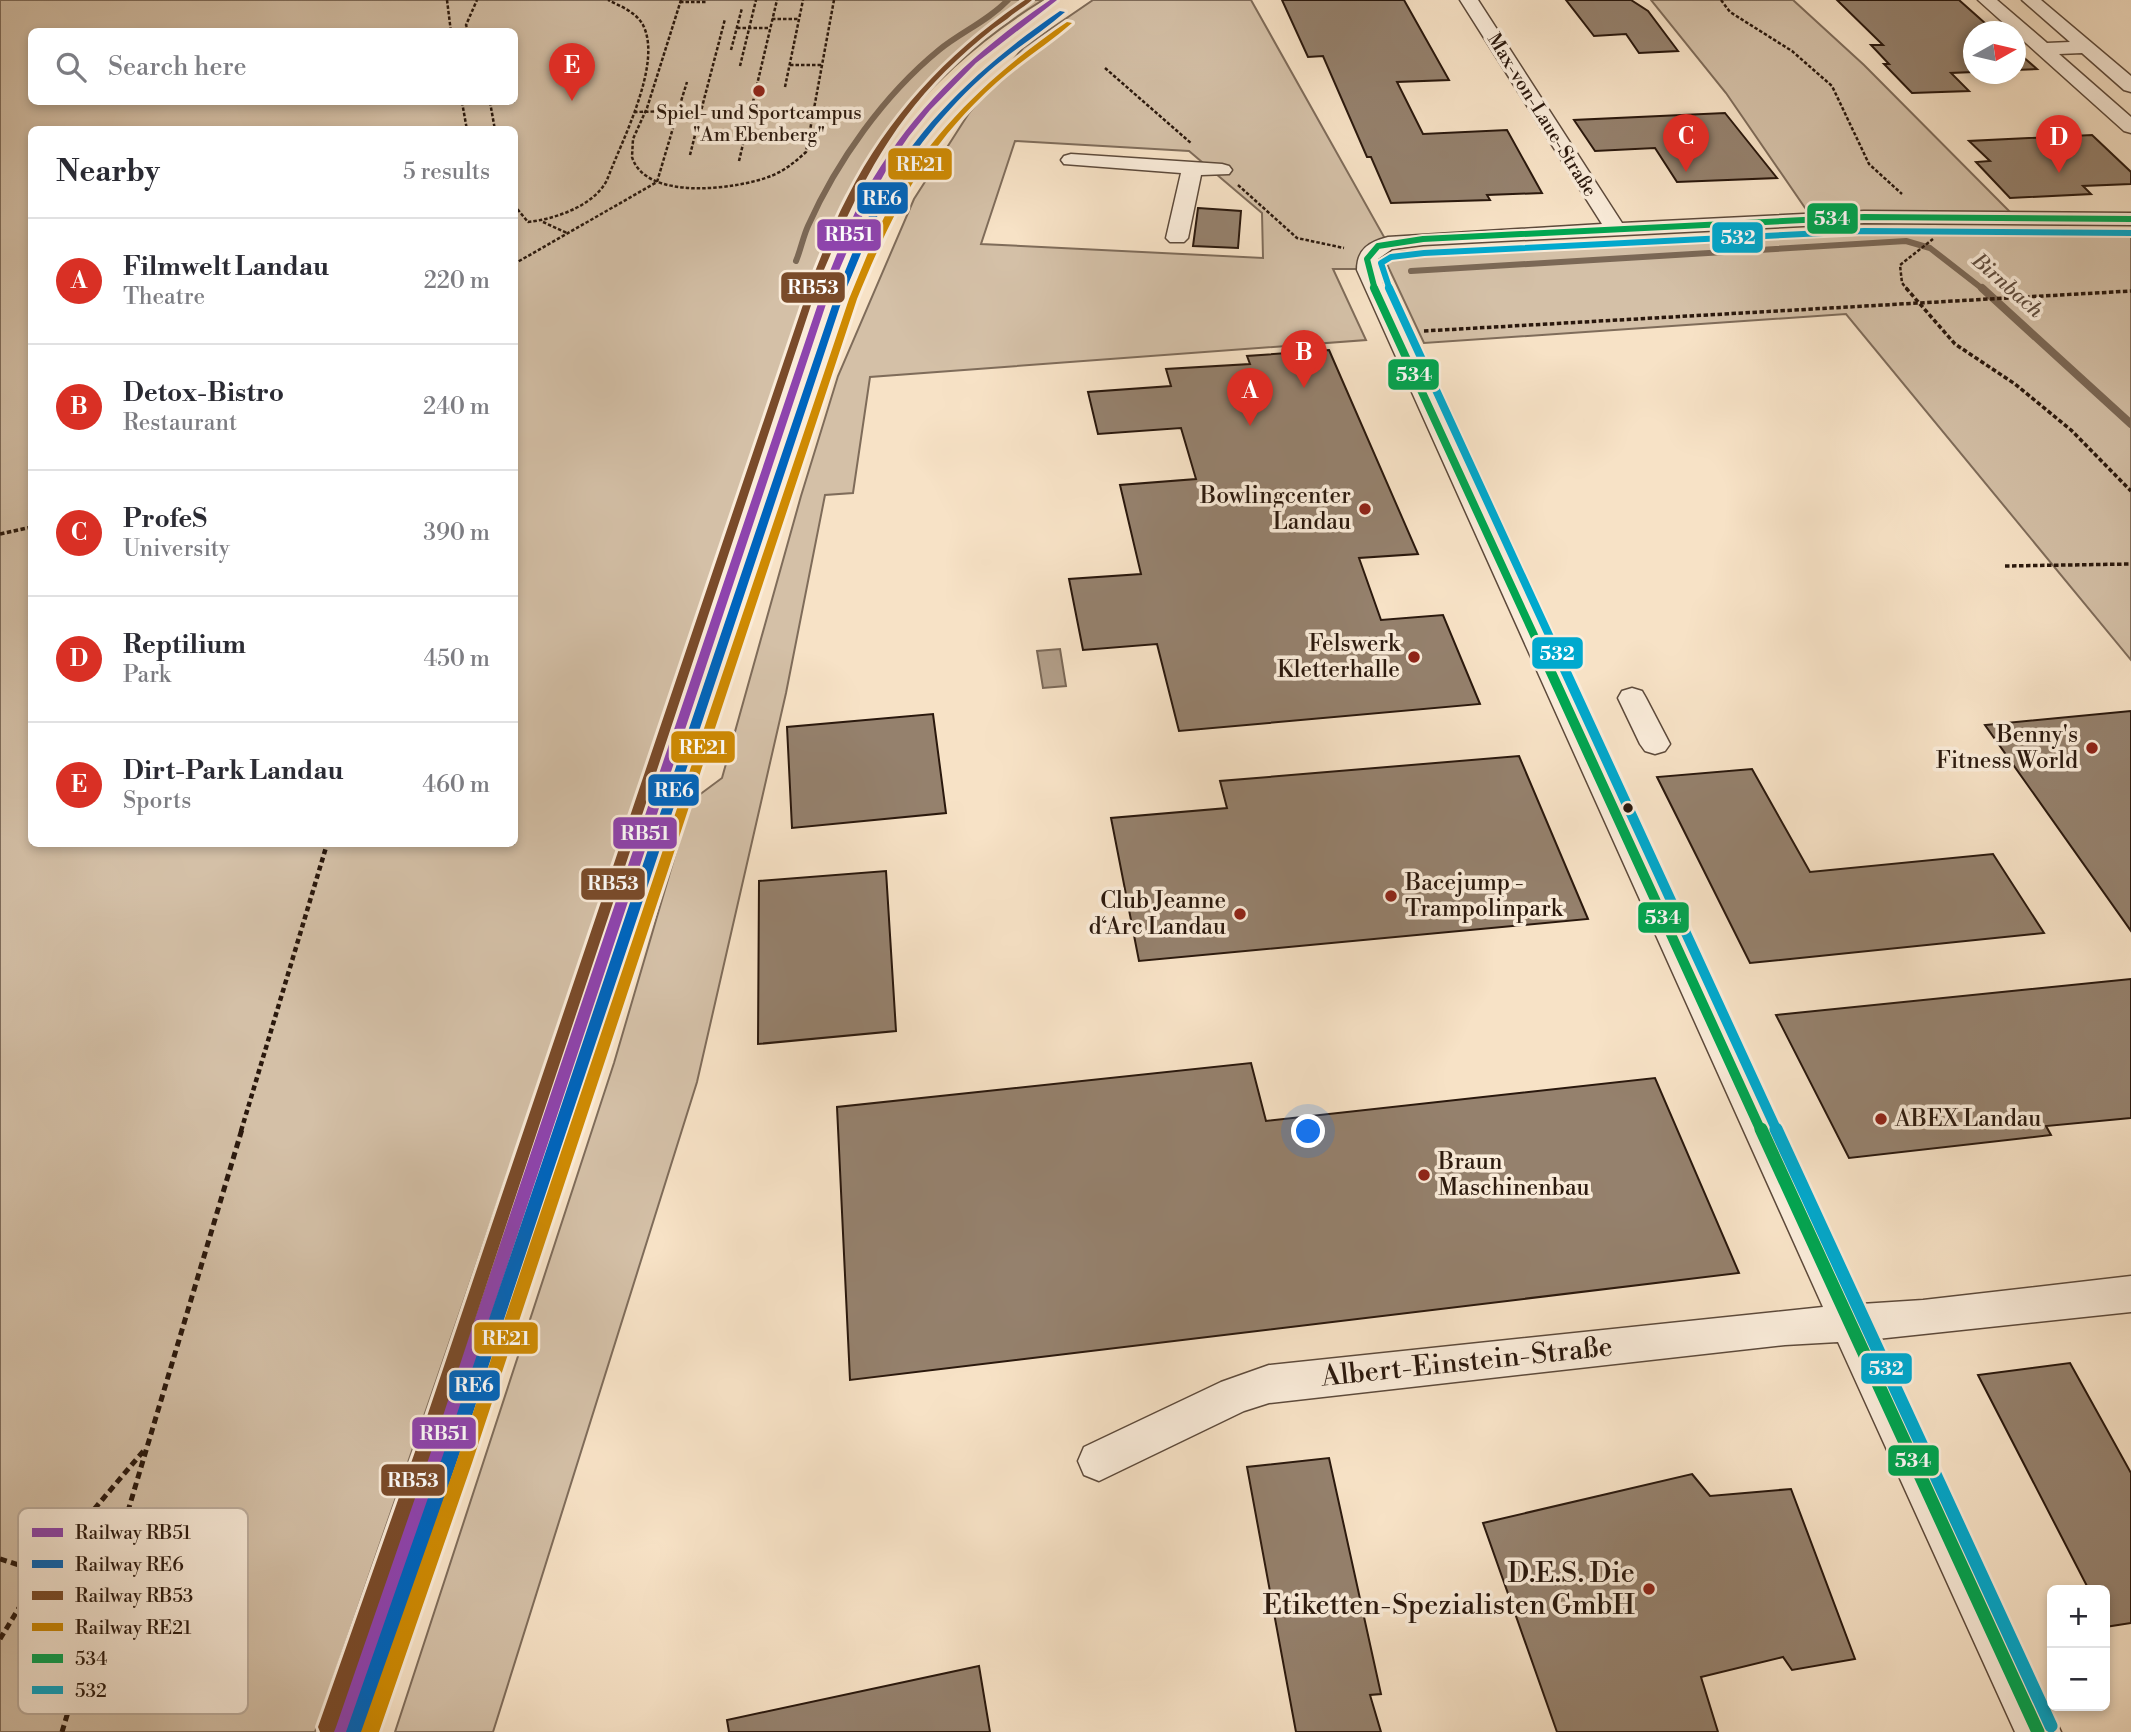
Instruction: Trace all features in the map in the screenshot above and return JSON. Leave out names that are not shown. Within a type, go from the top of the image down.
[{"type":"street","name":"Max-von-Laue-Straße","points":[[1469,0],[1616,229]]},
{"type":"street","points":[[1987,0],[2131,127]]},
{"type":"street","points":[[2031,0],[2131,86]]},
{"type":"street","points":[[2043,49],[2085,47]]},
{"type":"street","points":[[1071,160],[1222,170]]},
{"type":"street","points":[[1177,238],[1192,168]]},
{"type":"street","points":[[2038,1732],[1366,269],[1369,253],[1388,244],[1423,239],[1850,217],[2131,219]]},
{"type":"street","points":[[1632,698],[1655,744]]},
{"type":"street","name":"Albert-Einstein-Straße","points":[[1100,1461],[1209,1407],[1269,1384],[1772,1328],[1923,1318],[2131,1294]]},
{"type":"path","points":[[447,0],[450,28]]},
{"type":"path","points":[[467,28],[466,24],[477,0]]},
{"type":"path","points":[[543,222],[604,187],[634,112],[647,58],[645,29],[634,13],[608,0]]},
{"type":"path","points":[[740,66],[756,0]]},
{"type":"path","points":[[740,161],[777,0]]},
{"type":"path","points":[[785,87],[803,0]]},
{"type":"path","points":[[707,2],[681,1],[646,112],[632,142],[632,160],[640,171],[657,182],[690,188],[731,187],[754,183],[797,163],[806,152],[834,0]]},
{"type":"path","points":[[1721,0],[1730,12],[1792,51],[1832,86],[1869,164],[1928,218]]},
{"type":"path","points":[[732,50],[742,8]]},
{"type":"path","points":[[690,155],[725,19]]},
{"type":"path","points":[[772,19],[799,19]]},
{"type":"path","points":[[737,28],[770,28]]},
{"type":"path","points":[[790,65],[823,65]]},
{"type":"path","points":[[518,262],[657,182],[687,82]]},
{"type":"path","points":[[463,105],[466,126]]},
{"type":"path","points":[[491,105],[494,126]]},
{"type":"path","points":[[634,112],[701,111]]},
{"type":"path","points":[[518,210],[528,222],[543,222],[568,233]]},
{"type":"path","points":[[1930,243],[1900,265],[1902,283],[1918,303],[1955,344],[2015,384],[2071,430],[2131,491]]},
{"type":"path","points":[[1395,332],[2131,291]]},
{"type":"path","points":[[0,534],[28,528]]},
{"type":"path","points":[[2005,566],[2131,564]]},
{"type":"path","points":[[129,1508],[326,847]]},
{"type":"path","points":[[95,1508],[147,1447]]},
{"type":"path","points":[[0,1559],[18,1565]]},
{"type":"path","points":[[0,1639],[18,1610]]},
{"type":"path","points":[[62,1732],[67,1714]]},
{"type":"shaded area","points":[[0,0],[1043,0],[975,48],[915,107],[875,159],[840,227],[661,729],[315,1732],[0,1732]]},
{"type":"shaded area","points":[[1093,0],[1251,0],[1388,244],[1366,269],[1333,269],[1366,340],[870,377],[853,493],[825,495],[786,693],[697,1082],[493,1732],[395,1732],[614,1063],[691,801],[722,778],[801,496],[838,376],[914,199],[969,113],[1023,48]],"holes":[[[1015,141],[1189,151],[1262,213],[1263,258],[981,244]]]},
{"type":"shaded area","points":[[1651,0],[1793,0],[1864,65],[2018,220],[1812,218],[1726,93]]},
{"type":"shaded area","points":[[2131,230],[2131,660],[1846,314],[1424,343],[1385,260],[1400,252],[1420,250],[1839,231],[2030,233]]},
{"type":"shaded area","points":[[1060,649],[1066,686],[1043,688],[1037,651]]},
{"type":"building","points":[[1282,0],[1404,0],[1449,80],[1397,82],[1423,134],[1507,130],[1542,193],[1487,195],[1490,200],[1391,203],[1371,157],[1367,157],[1323,56],[1308,57]]},
{"type":"building","points":[[1566,0],[1631,0],[1648,11],[1678,51],[1639,53],[1626,34],[1594,36]]},
{"type":"building","points":[[1837,0],[1959,0],[1983,21],[1963,21],[1963,72],[1951,73],[1969,91],[1912,93],[1884,64],[1889,64],[1871,45],[1883,45]]},
{"type":"building","points":[[2026,60],[2037,69],[2026,70]]},
{"type":"building","points":[[1725,113],[1777,178],[1677,182],[1655,148],[1595,151],[1574,120]]},
{"type":"building","points":[[2092,135],[2131,172],[2131,184],[2083,186],[2091,194],[2010,198],[1976,162],[1990,161],[1969,141]]},
{"type":"building","points":[[1198,208],[1241,211],[1238,248],[1193,246]]},
{"type":"building","points":[[1329,350],[1418,554],[1359,558],[1381,620],[1443,615],[1480,704],[1179,731],[1157,644],[1083,650],[1069,579],[1141,574],[1120,485],[1196,479],[1181,428],[1098,434],[1088,392],[1171,386],[1166,369],[1250,364],[1247,356]]},
{"type":"building","points":[[2131,711],[2131,931],[1985,725]]},
{"type":"building","points":[[933,714],[946,813],[792,828],[787,727]]},
{"type":"building","points":[[1519,756],[1588,919],[1139,961],[1111,818],[1227,808],[1220,781]]},
{"type":"building","points":[[1752,769],[1810,872],[1993,854],[2044,933],[1750,963],[1657,777]]},
{"type":"building","points":[[886,871],[896,1031],[758,1044],[759,881]]},
{"type":"building","points":[[2131,979],[2131,1118],[2046,1126],[2051,1135],[1849,1158],[1776,1015]]},
{"type":"building","points":[[1251,1063],[1266,1121],[1655,1078],[1739,1273],[850,1380],[837,1107]]},
{"type":"building","points":[[2070,1363],[2131,1473],[2131,1623],[2110,1626],[2110,1585],[2086,1585],[1978,1375]]},
{"type":"building","points":[[1329,1458],[1381,1694],[1370,1695],[1381,1732],[1296,1732],[1247,1467]]},
{"type":"building","points":[[1692,1474],[1710,1496],[1791,1489],[1855,1659],[1792,1670],[1783,1657],[1701,1677],[1718,1732],[1557,1732],[1483,1523]]},
{"type":"building","points":[[979,1666],[990,1732],[729,1732],[727,1720]]},
{"type":"waterway","name":"Birnbach","points":[[796,261],[808,226],[833,177],[881,108],[899,87],[939,50],[1008,0]]},
{"type":"waterway","name":"Birnbach","points":[[1411,271],[1906,241],[1930,248],[1984,290]]},
{"type":"waterway","name":"Birnbach","points":[[1982,288],[2131,424]]},
{"type":"rail line","name":"RB53","points":[[327,1727],[424,1449],[814,284],[851,198],[891,131],[953,59],[1029,0]]},
{"type":"rail line","name":"RB51","points":[[340,1732],[437,1454],[827,289],[847,239],[887,162],[928,108],[974,61],[1054,0]]},
{"type":"rail line","name":"RE6","points":[[355,1732],[450,1458],[840,294],[855,257],[878,207],[901,167],[940,116],[961,93],[1009,50],[1062,12]]},
{"type":"rail line","name":"RE21","points":[[370,1732],[464,1463],[853,299],[872,252],[910,178],[948,127],[1017,61],[1069,23]]},
{"type":"transit line","name":"534","points":[[2038,1732],[1372,284],[1367,259],[1378,246],[1423,239],[1864,217],[2131,219]]},
{"type":"transit line","name":"532","points":[[2051,1726],[1385,279],[1381,263],[1391,257],[1424,253],[1864,231],[2131,233]]},
{"type":"place","name":"Spiel- und Sportcampus \"Am Ebenberg\"","points":[[759,91]]},
{"type":"place","name":"Dirt-Park Landau","points":[[572,101]]},
{"type":"place","name":"ProfeS","points":[[1686,172]]},
{"type":"place","name":"Reptilium","points":[[2059,173]]},
{"type":"place","name":"Detox-Bistro","points":[[1304,388]]},
{"type":"place","name":"Filmwelt Landau","points":[[1250,426]]},
{"type":"place","name":"Bowlingcenter Landau","points":[[1365,509]]},
{"type":"place","name":"Felswerk Kletterhalle","points":[[1414,657]]},
{"type":"place","name":"Benny's Fitness World","points":[[2092,748]]},
{"type":"place","name":"Bacejump - Trampolinpark","points":[[1391,896]]},
{"type":"place","name":"Club Jeanne d‘Arc Landau","points":[[1240,914]]},
{"type":"place","name":"ABEX Landau","points":[[1881,1119]]},
{"type":"place","name":"Braun Maschinenbau","points":[[1424,1175]]},
{"type":"place","name":"D.E.S. Die Etiketten-Spezialisten GmbH","points":[[1649,1589]]}]
